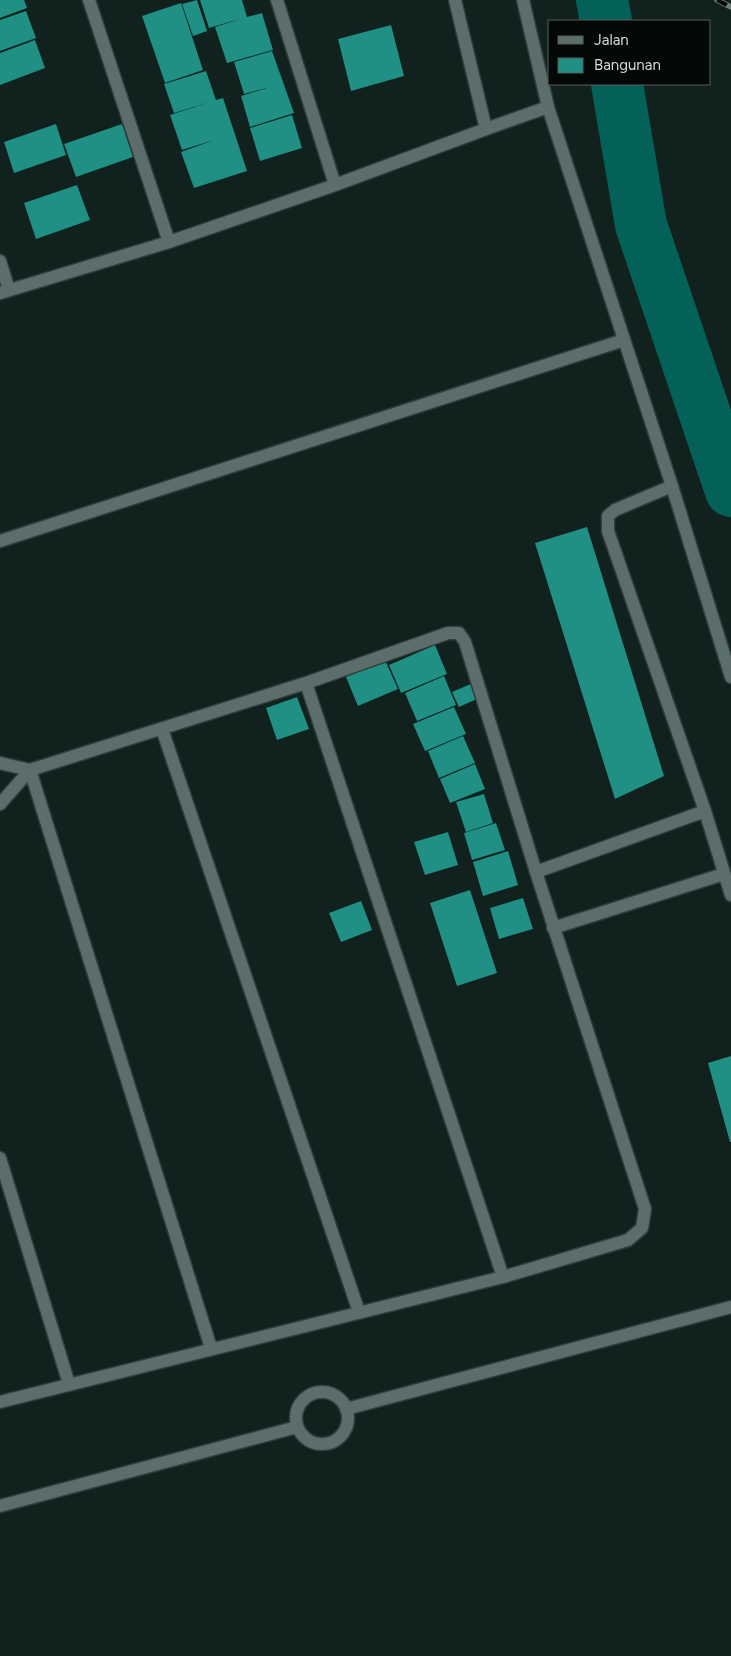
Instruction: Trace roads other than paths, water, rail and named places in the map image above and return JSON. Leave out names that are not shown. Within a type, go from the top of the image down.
[{"type":"street","points":[[90,0],[169,242]]},
{"type":"street","points":[[277,0],[335,185]]},
{"type":"street","points":[[455,0],[486,129]]},
{"type":"street","points":[[524,0],[543,109],[624,340],[667,489],[731,677]]},
{"type":"street","points":[[0,261],[5,291],[169,242],[335,185],[543,109]]},
{"type":"street","points":[[0,541],[624,340]]},
{"type":"street","points":[[667,489],[635,500],[615,510],[608,516],[608,531],[705,812],[731,895]]},
{"type":"street","points":[[0,763],[30,770],[306,683],[448,633],[459,633],[465,642],[553,928],[645,1209],[642,1228],[628,1240],[503,1277],[211,1348],[0,1402]]},
{"type":"street","points":[[306,683],[503,1277]]},
{"type":"street","points":[[162,728],[359,1312]]},
{"type":"street","points":[[0,804],[30,770]]},
{"type":"street","points":[[30,770],[211,1348]]},
{"type":"street","points":[[536,872],[705,812]]},
{"type":"street","points":[[553,928],[724,874]]},
{"type":"street","points":[[0,1158],[69,1384]]},
{"type":"street","points":[[346,1408],[731,1308]]},
{"type":"street","points":[[323,1391],[333,1394],[342,1400],[346,1408],[348,1419],[346,1429],[340,1437],[331,1442],[321,1444],[311,1442],[297,1427],[296,1416],[298,1406],[304,1398],[313,1392],[323,1391]]},
{"type":"street","points":[[0,1506],[297,1427]]},
{"type":"waterway","points":[[602,0],[606,20]]},
{"type":"waterway","points":[[617,85],[641,225],[731,491]]},
{"type":"railway","points":[[717,0],[731,7]]}]
